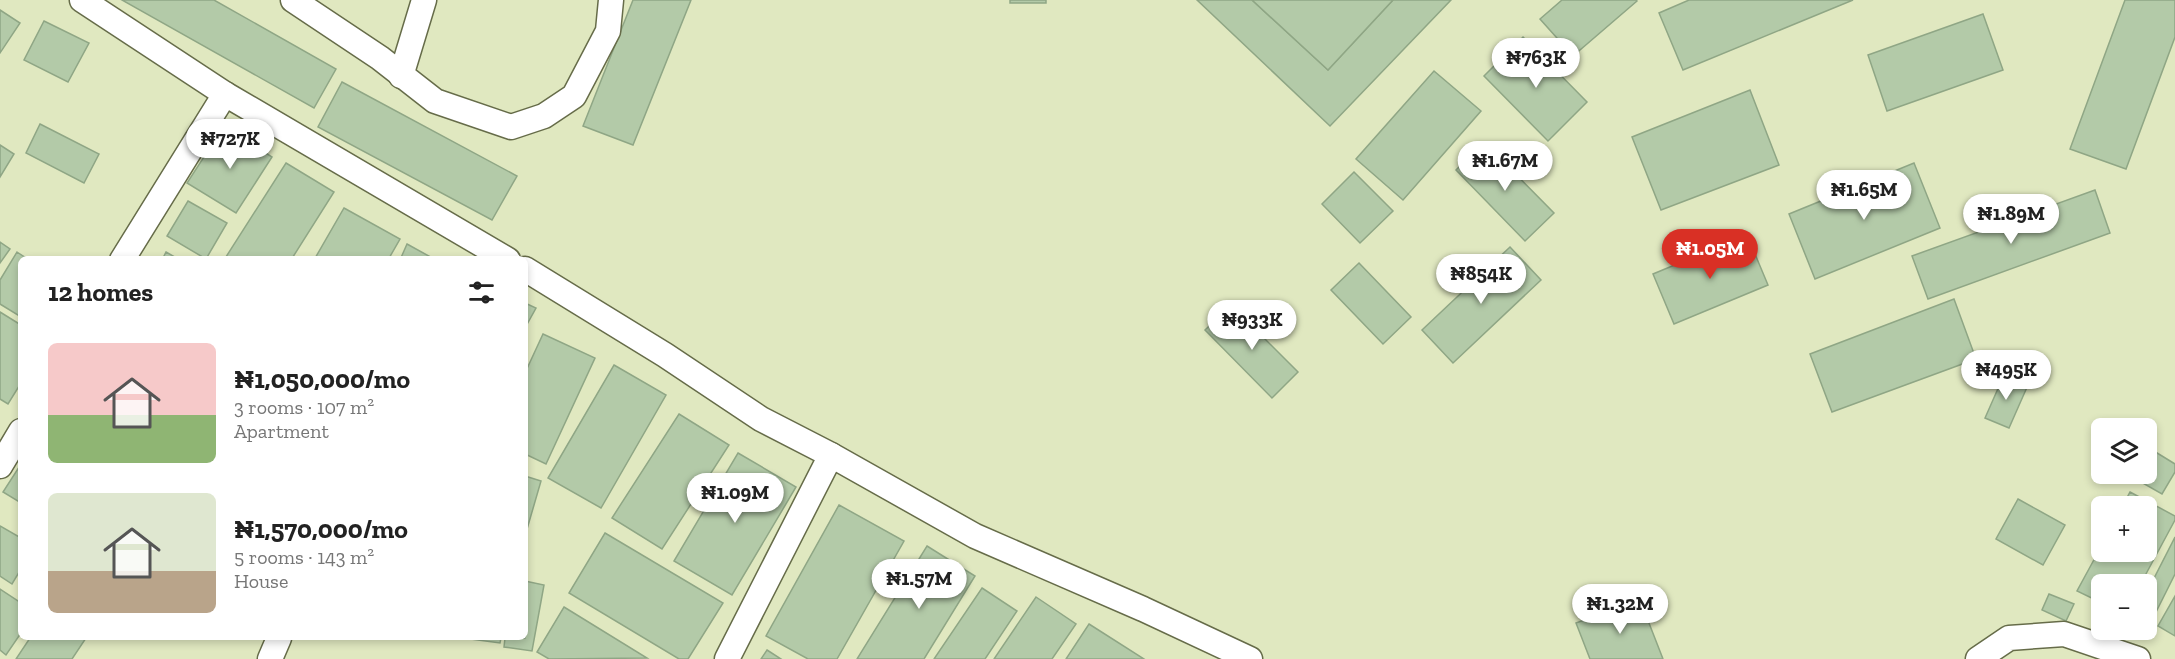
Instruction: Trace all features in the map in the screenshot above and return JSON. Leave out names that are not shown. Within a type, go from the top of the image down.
[{"type":"street","points":[[82,0],[225,94],[501,256]]},
{"type":"street","points":[[293,0],[380,58],[435,101],[511,127],[544,116],[574,96],[608,31],[611,0]]},
{"type":"street","points":[[401,76],[424,0]]},
{"type":"street","points":[[124,256],[225,94]]},
{"type":"street","points":[[528,271],[665,355],[761,419],[831,455],[975,536],[1143,609],[1250,659]]},
{"type":"street","points":[[0,466],[18,436]]},
{"type":"street","points":[[727,659],[831,455]]},
{"type":"street","points":[[1978,659],[2008,638],[2064,634],[2138,659]]},
{"type":"street","points":[[270,659],[278,640]]},
{"type":"building","points":[[122,0],[214,0],[336,69],[314,108]]},
{"type":"building","points":[[633,0],[691,0],[633,145],[583,126]]},
{"type":"building","points":[[1010,0],[1046,0],[1046,3],[1010,3]]},
{"type":"building","points":[[1197,0],[1252,0],[1328,70],[1393,0],[1451,0],[1330,126]]},
{"type":"building","points":[[1252,0],[1393,0],[1328,70]]},
{"type":"building","points":[[1562,0],[1637,1],[1573,56],[1540,19]]},
{"type":"building","points":[[1689,0],[1853,0],[1683,70],[1659,13]]},
{"type":"building","points":[[2125,0],[2175,0],[2175,37],[2126,169],[2070,149]]},
{"type":"building","points":[[0,10],[20,23],[0,53]]},
{"type":"building","points":[[1983,14],[2003,70],[1887,111],[1868,55]]},
{"type":"building","points":[[44,21],[89,43],[68,82],[24,60]]},
{"type":"building","points":[[1523,37],[1587,102],[1548,141],[1484,76]]},
{"type":"building","points":[[1434,71],[1481,111],[1403,200],[1356,159]]},
{"type":"building","points":[[342,82],[517,176],[492,220],[318,127]]},
{"type":"building","points":[[1750,90],[1779,165],[1661,210],[1632,137]]},
{"type":"building","points":[[40,124],[99,154],[84,183],[26,153]]},
{"type":"building","points":[[224,126],[272,157],[236,213],[187,183]]},
{"type":"building","points":[[1484,142],[1554,213],[1525,241],[1456,170]]},
{"type":"building","points":[[0,145],[14,154],[0,177]]},
{"type":"building","points":[[286,163],[334,192],[294,256],[227,256]]},
{"type":"building","points":[[1914,163],[1940,228],[1815,279],[1789,214]]},
{"type":"building","points":[[1354,172],[1393,211],[1360,243],[1322,204]]},
{"type":"building","points":[[2095,190],[2110,233],[1928,299],[1912,256]]},
{"type":"building","points":[[188,201],[227,223],[208,256],[201,256],[167,236]]},
{"type":"building","points":[[344,208],[400,239],[390,256],[316,256]]},
{"type":"building","points":[[1747,235],[1768,285],[1674,324],[1653,274]]},
{"type":"building","points":[[0,242],[10,249],[0,263]]},
{"type":"building","points":[[407,244],[429,256],[402,256]]},
{"type":"building","points":[[1510,247],[1541,280],[1453,363],[1422,330]]},
{"type":"building","points":[[17,252],[23,256],[18,256],[18,315],[0,304],[0,280]]},
{"type":"building","points":[[1359,263],[1411,317],[1383,344],[1331,290]]},
{"type":"building","points":[[1954,299],[1976,359],[1832,412],[1810,354]]},
{"type":"building","points":[[528,304],[536,308],[528,323]]},
{"type":"building","points":[[1231,305],[1298,372],[1272,398],[1205,330]]},
{"type":"building","points":[[0,312],[18,323],[18,388],[8,404],[0,399]]},
{"type":"building","points":[[543,334],[595,358],[546,464],[528,455],[528,366]]},
{"type":"building","points":[[614,365],[666,395],[601,508],[548,478]]},
{"type":"building","points":[[2004,375],[2028,385],[2009,428],[1985,418]]},
{"type":"building","points":[[679,414],[729,445],[662,549],[612,518]]},
{"type":"building","points":[[738,453],[796,487],[732,595],[674,561]]},
{"type":"building","points":[[2157,453],[2175,464],[2175,472],[2162,494],[2144,484],[2157,484]]},
{"type":"building","points":[[18,469],[18,501],[3,492]]},
{"type":"building","points":[[528,477],[541,481],[528,526]]},
{"type":"building","points":[[2018,499],[2065,525],[2043,565],[1996,539]]},
{"type":"building","points":[[839,505],[904,541],[837,659],[808,659],[766,636]]},
{"type":"building","points":[[2157,506],[2175,516],[2157,553]]},
{"type":"building","points":[[0,526],[18,536],[18,574],[12,584],[0,576]]},
{"type":"building","points":[[605,533],[723,603],[688,659],[679,659],[569,593]]},
{"type":"building","points":[[2175,537],[2175,574],[2157,610],[2156,574]]},
{"type":"building","points":[[927,546],[975,576],[924,659],[857,659]]},
{"type":"building","points":[[2093,562],[2152,562],[2146,574],[2091,574],[2091,598],[2077,591]]},
{"type":"building","points":[[528,582],[544,585],[532,651],[504,647],[505,640],[528,640]]},
{"type":"building","points":[[982,588],[1017,611],[985,659],[934,659]]},
{"type":"building","points":[[0,589],[18,601],[18,637],[6,655],[0,650]]},
{"type":"building","points":[[2049,594],[2074,604],[2066,621],[2042,610]]},
{"type":"building","points":[[2175,596],[2175,636],[2158,626]]},
{"type":"building","points":[[1036,597],[1076,624],[1052,659],[994,659]]},
{"type":"building","points":[[1640,600],[1663,659],[1590,659],[1576,623]]},
{"type":"building","points":[[564,607],[647,658],[549,659],[537,652]]},
{"type":"building","points":[[1089,624],[1144,659],[1066,659]]},
{"type":"building","points":[[29,640],[85,640],[72,659],[16,659]]},
{"type":"building","points":[[478,640],[501,640],[500,643]]},
{"type":"building","points":[[767,650],[781,659],[761,659]]}]
